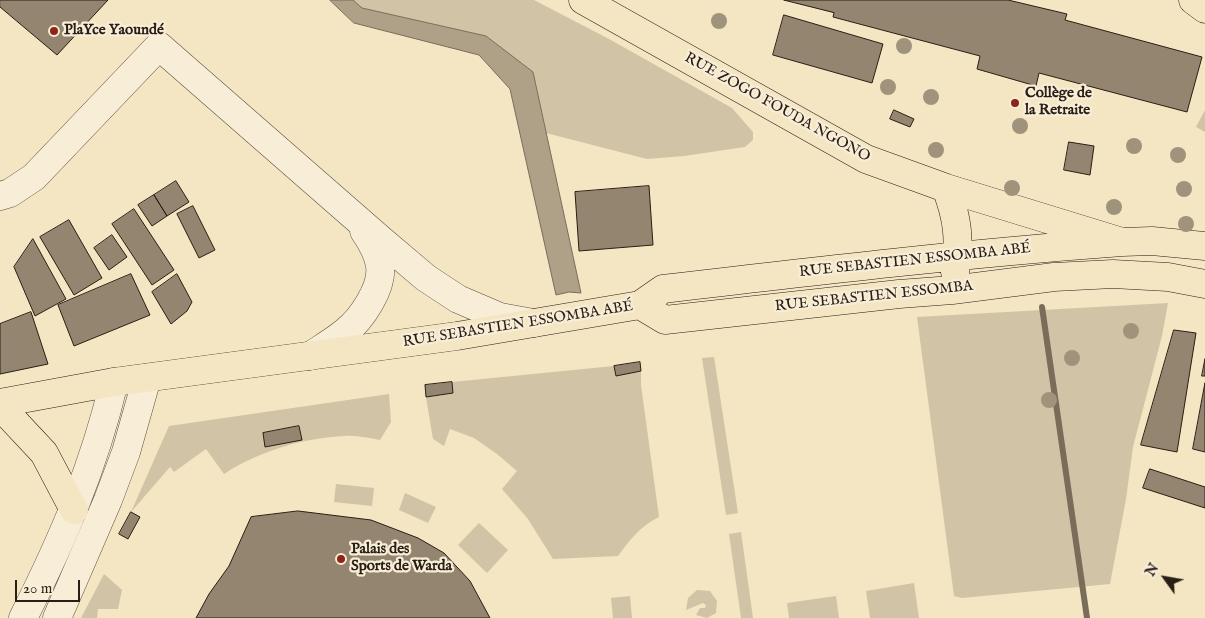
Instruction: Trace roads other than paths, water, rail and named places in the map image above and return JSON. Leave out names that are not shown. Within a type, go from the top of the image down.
[{"type":"main road","name":"RUE ZOGO FOUDA NGONO","points":[[583,0],[866,159],[946,188],[1122,242],[1152,241],[1205,246]]},
{"type":"main road","points":[[1193,0],[1205,9]]},
{"type":"main road","points":[[946,188],[955,210],[957,232],[957,256],[952,290]]},
{"type":"main road","name":"RUE ZOGO FOUDA NGONO","points":[[1122,242],[1168,278],[1205,284]]},
{"type":"main road","name":"RUE SEBASTIEN ESSOMBA ABÉ","points":[[0,404],[114,382],[457,336],[640,305],[663,289],[957,256],[1122,242]]},
{"type":"main road","name":"RUE SEBASTIEN ESSOMBA","points":[[640,305],[664,320],[899,294],[952,290],[1054,277],[1113,274],[1168,278]]},
{"type":"main road","points":[[0,404],[44,453],[74,510]]},
{"type":"street","points":[[0,196],[10,193],[34,177],[158,46],[426,278],[458,299],[500,316],[534,323]]},
{"type":"street","points":[[310,356],[347,331],[370,302],[378,284],[380,266],[373,245],[357,219]]},
{"type":"street","points":[[57,618],[108,500],[126,452],[147,378]]},
{"type":"street","points":[[24,618],[54,558],[74,510],[105,419],[114,382]]},
{"type":"waterway","points":[[1042,307],[1087,618]]},
{"type":"place","name":"PlaYce Yaoundé","points":[[54,31]]},
{"type":"place","name":"Collège de la Retraite","points":[[1015,103]]},
{"type":"place","name":"Palais des Sports de Warda","points":[[341,559]]}]
